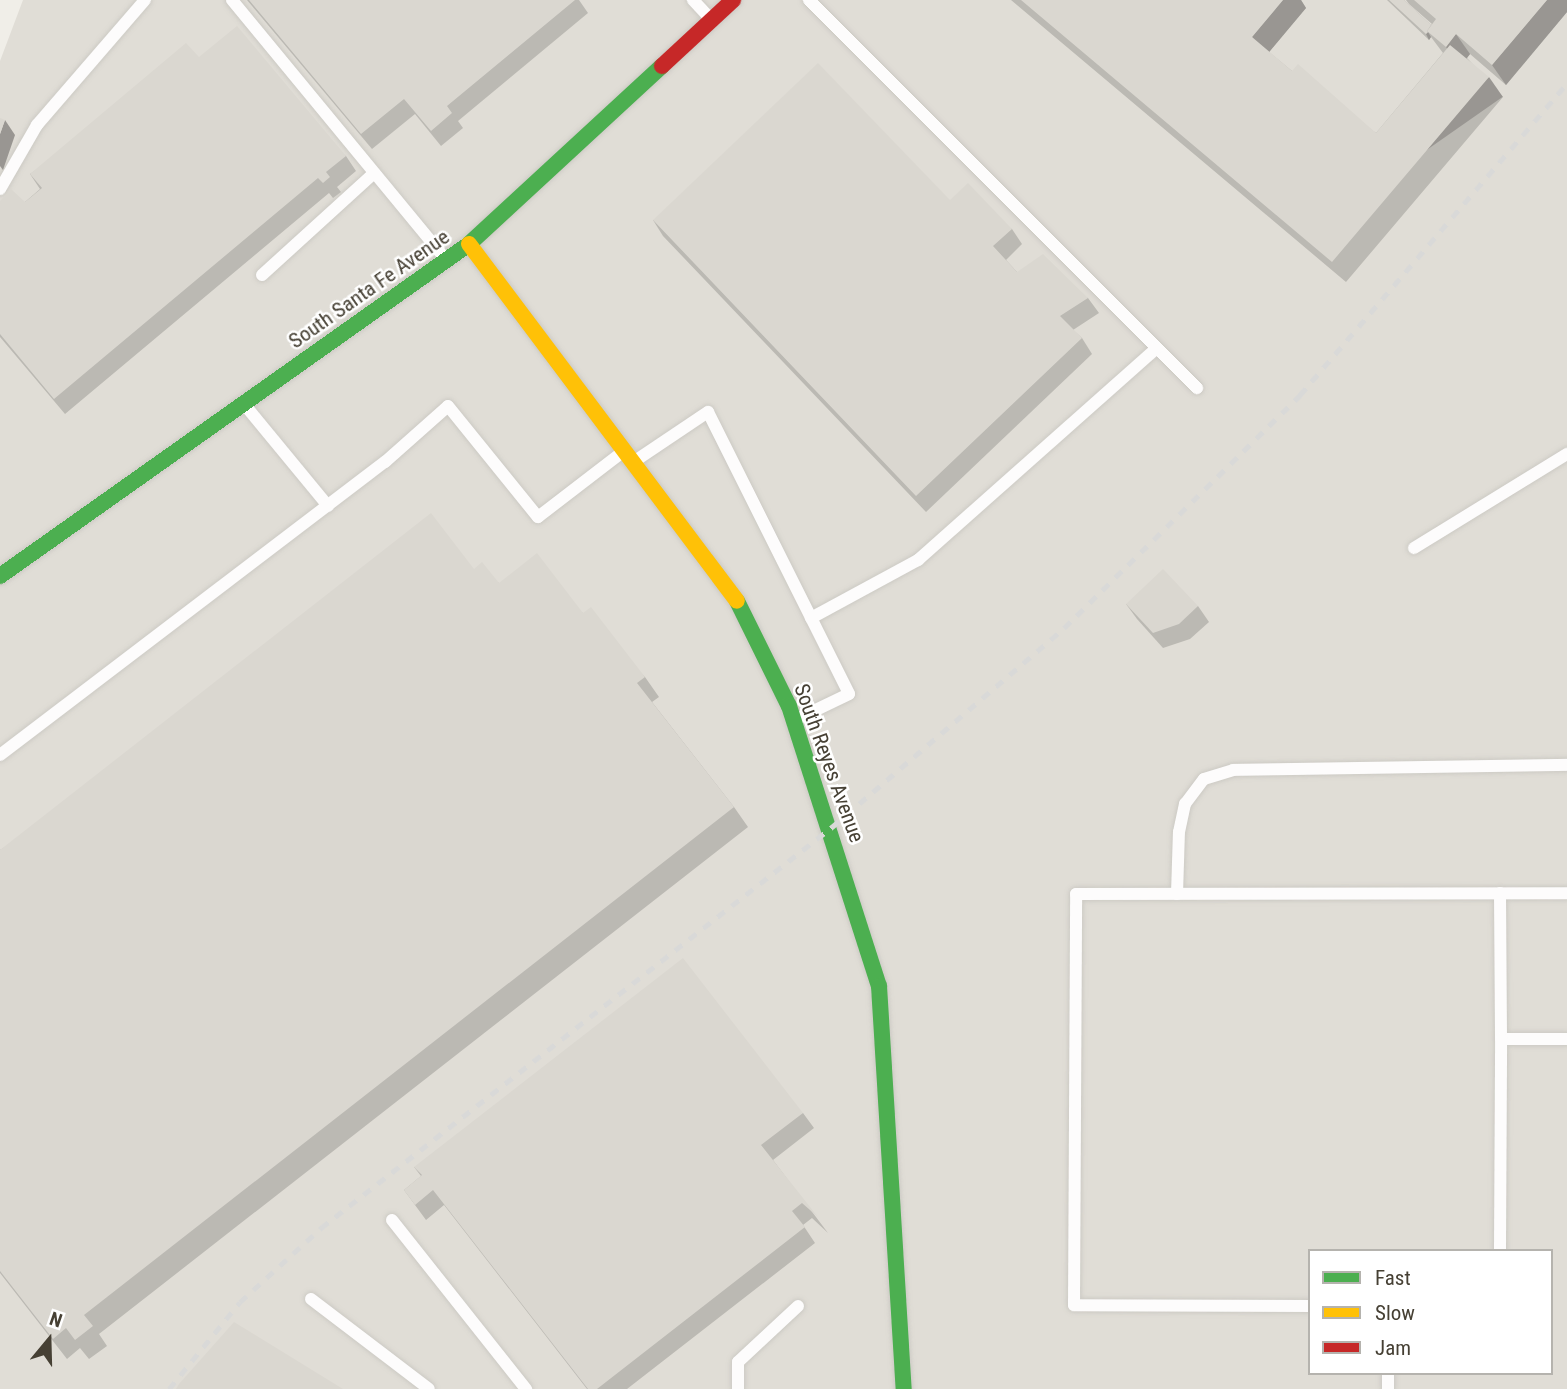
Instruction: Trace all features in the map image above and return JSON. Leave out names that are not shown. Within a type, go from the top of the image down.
[{"type":"street","name":"South Santa Fe Avenue","points":[[0,576],[469,244],[733,0]]},
{"type":"street","name":"South Reyes Avenue","points":[[469,244],[730,587],[794,721],[879,986],[904,1389]]},
{"type":"lane","points":[[0,189],[37,125],[145,0]]},
{"type":"lane","points":[[232,0],[446,261]]},
{"type":"lane","points":[[693,0],[712,21]]},
{"type":"lane","points":[[809,0],[1197,388]]},
{"type":"lane","points":[[262,275],[374,173]]},
{"type":"lane","points":[[811,618],[918,561],[1157,348]]},
{"type":"lane","points":[[244,404],[328,506]]},
{"type":"lane","points":[[0,755],[328,506],[449,406],[538,517],[630,456],[708,412],[849,695],[794,721]]},
{"type":"lane","points":[[1414,548],[1567,454]]},
{"type":"lane","points":[[1177,894],[1179,832],[1185,804],[1204,779],[1233,770],[1567,765]]},
{"type":"lane","points":[[1500,893],[1500,1249]]},
{"type":"lane","points":[[1308,1306],[1074,1305],[1076,894],[1567,893]]},
{"type":"lane","points":[[1501,1039],[1567,1039]]},
{"type":"lane","points":[[392,1220],[526,1389]]},
{"type":"lane","points":[[311,1299],[429,1389]]},
{"type":"lane","points":[[738,1389],[738,1362],[798,1306]]},
{"type":"shaded area","points":[[23,0],[1567,0],[1567,1389],[0,1389],[0,61]]},
{"type":"building","points":[[249,0],[575,0],[447,106],[452,113],[431,131],[404,99],[361,134]]},
{"type":"building","points":[[1021,0],[1283,0],[1252,37],[1292,71],[1298,64],[1376,133],[1450,45],[1489,77],[1332,262]]},
{"type":"building","points":[[1389,0],[1404,0],[1431,25],[1428,32],[1426,34]]},
{"type":"building","points":[[1414,0],[1547,0],[1492,65],[1456,34],[1446,47],[1427,31],[1436,19]]},
{"type":"building","points":[[237,26],[346,156],[326,172],[330,177],[323,183],[318,178],[54,399],[0,334],[0,201],[11,189],[25,202],[42,188],[30,174],[186,43],[199,57]]},
{"type":"building","points":[[818,63],[950,200],[968,183],[1012,229],[993,246],[1017,272],[1043,254],[1088,298],[1060,316],[1082,338],[916,496],[653,220]]},
{"type":"building","points":[[0,118],[5,120],[0,134]]},
{"type":"building","points":[[431,513],[474,569],[482,562],[499,583],[537,553],[583,613],[591,607],[645,677],[637,683],[734,807],[84,1315],[93,1326],[75,1340],[66,1328],[53,1339],[0,1271],[0,850]]},
{"type":"building","points":[[1163,569],[1198,606],[1179,624],[1153,633],[1126,604]]},
{"type":"building","points":[[683,958],[803,1113],[761,1145],[818,1217],[802,1203],[792,1211],[805,1227],[597,1389],[588,1389],[433,1190],[415,1205],[404,1190],[422,1175],[414,1167]]},
{"type":"building","points":[[234,1322],[343,1389],[176,1389]]},
{"type":"railway","points":[[169,1389],[240,1302],[321,1228],[832,827],[1064,628],[1300,395],[1567,83]]},
{"type":"traffic: fast","points":[[0,576],[469,244],[662,66]]},
{"type":"traffic: fast","points":[[737,601],[789,706],[879,986],[904,1389]]},
{"type":"traffic: slow","points":[[469,244],[737,601]]},
{"type":"traffic: jam","points":[[662,66],[733,0]]}]
